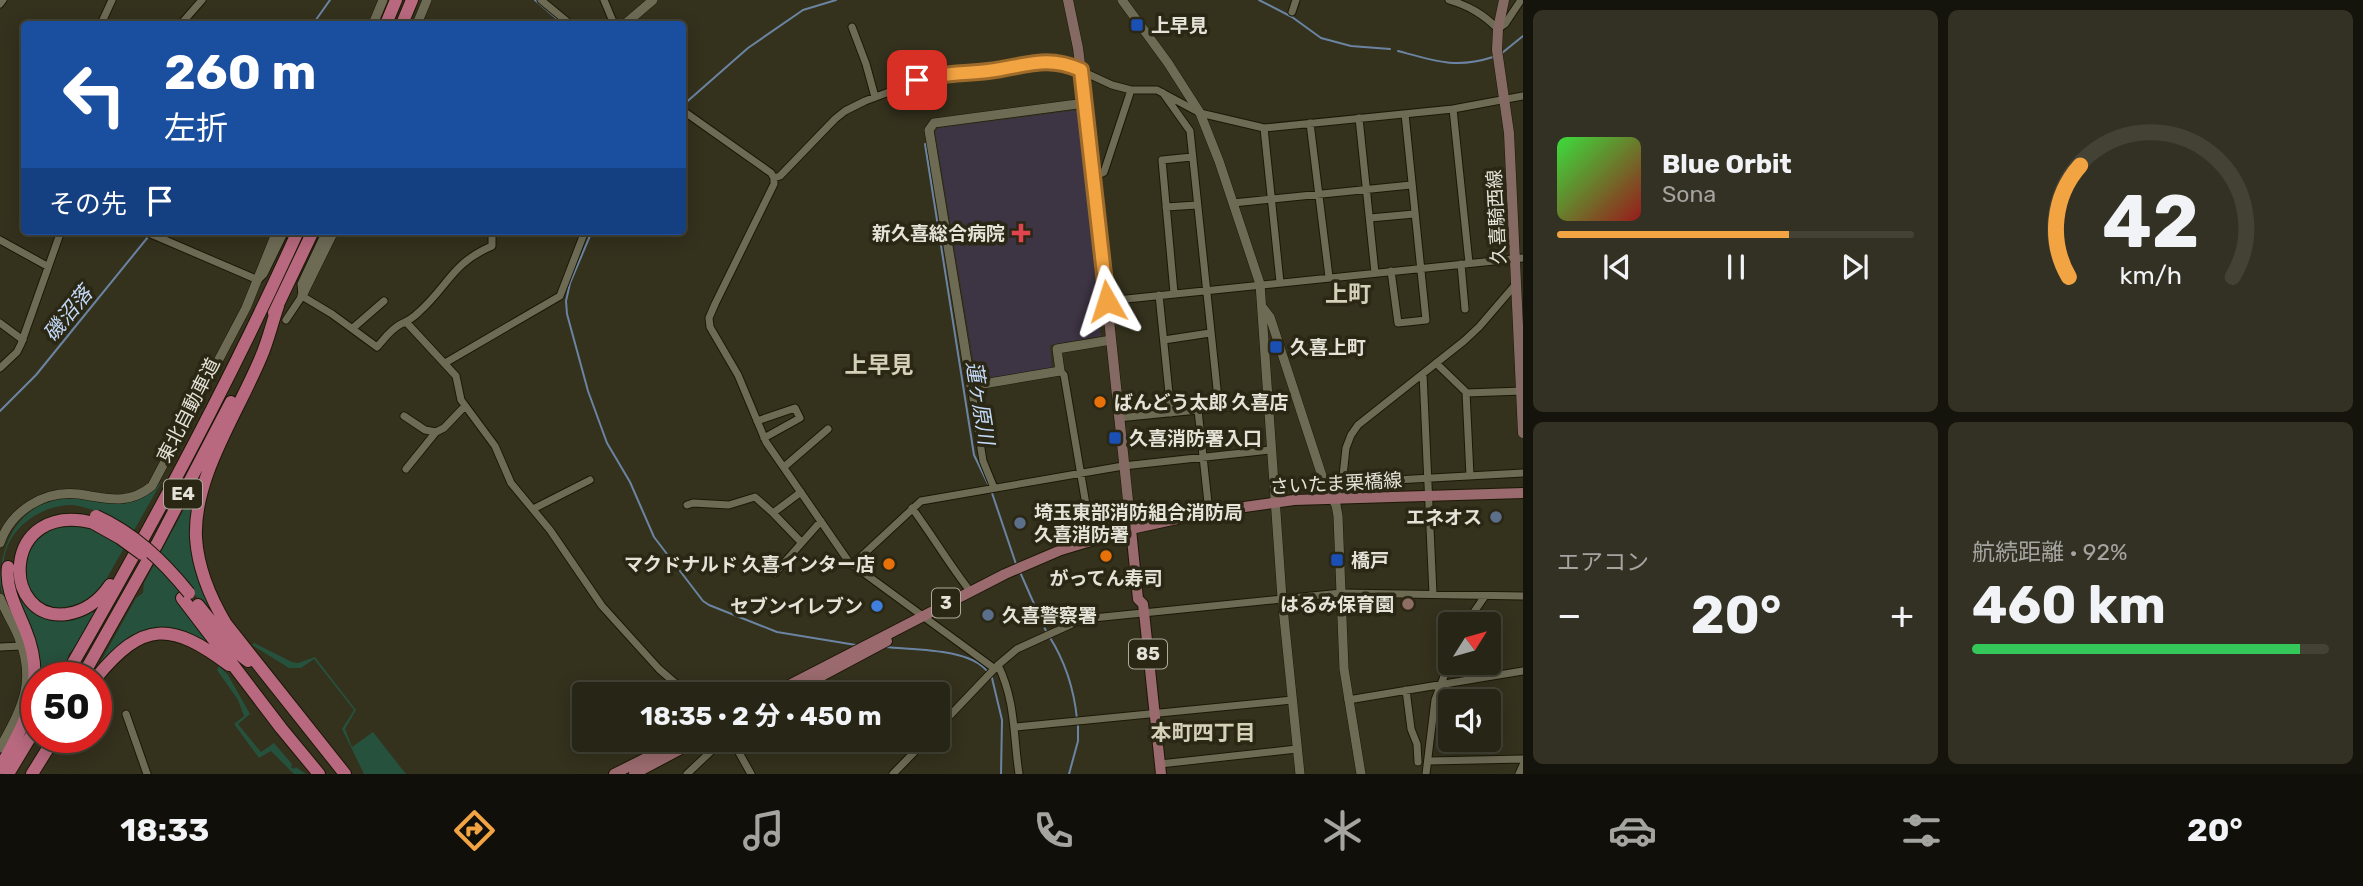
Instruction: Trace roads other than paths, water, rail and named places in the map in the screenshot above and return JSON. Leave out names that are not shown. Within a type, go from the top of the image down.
[{"type":"highway","points":[[387,21],[396,0]]},
{"type":"highway","points":[[403,21],[412,0]]},
{"type":"highway","name":"東北自動車道","points":[[73,662],[194,443],[296,235]]},
{"type":"highway","name":"東北自動車道","points":[[90,662],[208,449],[311,235]]},
{"type":"highway","points":[[278,306],[261,356],[206,479],[199,501],[196,529],[200,562],[219,612],[236,638],[345,774]]},
{"type":"highway","points":[[95,519],[60,519],[41,527],[24,542],[17,560],[16,579],[19,588],[34,605],[51,614],[60,615],[81,610],[99,600],[109,587],[174,470],[194,443]]},
{"type":"highway","points":[[0,768],[29,712],[35,680],[35,664],[30,644],[9,585],[7,572],[13,548],[26,527],[43,516],[65,511],[95,519],[131,535],[161,561],[237,671],[319,774]]},
{"type":"highway","points":[[185,596],[235,652],[264,674]]},
{"type":"highway","points":[[109,662],[134,642],[160,634],[179,635],[197,642],[237,671]]},
{"type":"highway","points":[[317,740],[334,774]]},
{"type":"highway","points":[[8,774],[21,752]]},
{"type":"highway","points":[[25,774],[37,753]]},
{"type":"highway","points":[[32,774],[45,753]]},
{"type":"main road","points":[[1068,0],[1081,70],[1094,177],[1131,533]]},
{"type":"main road","name":"久喜騎西線","points":[[1504,0],[1498,29],[1497,59],[1505,100],[1519,258],[1517,284],[1521,325],[1523,433]]},
{"type":"main road","name":"さいたま栗橋線","points":[[1428,500],[1523,493]]},
{"type":"main road","name":"さいたま栗橋線","points":[[796,682],[924,617],[1027,572],[1131,533],[1209,512],[1335,501],[1523,500]]},
{"type":"main road","name":"さいたま栗橋線","points":[[808,682],[970,591],[1024,565],[1092,540],[1275,506]]},
{"type":"main road","name":"85","points":[[1131,533],[1138,599],[1143,604],[1161,769]]},
{"type":"main road","points":[[614,774],[658,752]]},
{"type":"main road","points":[[634,774],[675,752]]},
{"type":"street","points":[[102,21],[112,0]]},
{"type":"street","points":[[184,21],[202,0]]},
{"type":"street","points":[[374,21],[383,0]]},
{"type":"street","points":[[418,21],[427,0]]},
{"type":"street","points":[[541,0],[566,21]]},
{"type":"street","points":[[604,0],[613,21]]},
{"type":"street","points":[[628,21],[653,0]]},
{"type":"street","points":[[1122,0],[1200,113],[1260,284],[1282,598],[1300,774]]},
{"type":"street","points":[[1292,12],[1296,0]]},
{"type":"street","points":[[1448,0],[1467,6],[1486,17],[1498,29],[1505,24],[1521,0]]},
{"type":"street","points":[[852,27],[866,64],[874,97]]},
{"type":"street","points":[[774,178],[780,176],[845,111],[874,97],[937,74],[990,71],[1044,61],[1081,70],[1112,85],[1130,90],[1161,91],[1200,113],[1264,128],[1453,109],[1523,96]]},
{"type":"street","points":[[1094,177],[1104,172],[1130,90]]},
{"type":"street","points":[[1161,91],[1190,131],[1219,408]]},
{"type":"street","points":[[991,488],[983,461],[930,127],[934,123],[1085,103]]},
{"type":"street","points":[[1453,109],[1465,263],[1465,309]]},
{"type":"street","points":[[686,113],[771,173],[774,178],[774,184],[709,318],[710,327],[738,375],[764,438],[852,565],[996,667],[1005,679],[1016,727],[1019,774]]},
{"type":"street","points":[[1391,271],[1398,323],[1426,320],[1405,114]]},
{"type":"street","points":[[1359,118],[1375,273]]},
{"type":"street","points":[[1310,122],[1329,277]]},
{"type":"street","points":[[1264,128],[1280,282]]},
{"type":"street","points":[[1174,293],[1162,160],[1192,157]]},
{"type":"street","points":[[1233,203],[1367,191],[1411,184]]},
{"type":"street","points":[[1166,207],[1197,205]]},
{"type":"street","points":[[1370,218],[1414,214]]},
{"type":"street","points":[[0,368],[17,352],[23,340],[59,235]]},
{"type":"street","points":[[153,235],[258,280]]},
{"type":"street","points":[[0,543],[15,517],[43,498],[78,494],[120,500],[139,495],[152,486],[241,317],[275,235]]},
{"type":"street","points":[[258,280],[264,274],[283,235]]},
{"type":"street","points":[[302,296],[302,284],[324,235]]},
{"type":"street","points":[[286,320],[302,296],[332,235]]},
{"type":"street","points":[[302,296],[377,346],[401,324],[407,323],[421,311],[459,265],[473,254],[492,246],[492,235]]},
{"type":"street","points":[[445,363],[559,296],[583,235]]},
{"type":"street","points":[[0,240],[47,266]]},
{"type":"street","points":[[1107,301],[1519,258]]},
{"type":"street","points":[[1335,501],[1348,441],[1358,425],[1479,327],[1517,284]]},
{"type":"street","points":[[1159,295],[1171,413]]},
{"type":"street","points":[[353,328],[384,301]]},
{"type":"street","points":[[1263,308],[1270,317],[1335,501],[1340,537],[1348,700],[1361,774]]},
{"type":"street","points":[[0,323],[23,340]]},
{"type":"street","points":[[407,323],[457,378],[465,406],[495,446],[511,483],[533,509],[602,606],[659,670],[673,682]]},
{"type":"street","points":[[1164,340],[1210,332]]},
{"type":"street","points":[[1092,540],[1058,349],[1111,340]]},
{"type":"street","points":[[1436,363],[1466,393],[1470,476]]},
{"type":"street","points":[[971,386],[1060,372]]},
{"type":"street","points":[[1423,374],[1433,594]]},
{"type":"street","points":[[1466,393],[1522,391]]},
{"type":"street","points":[[1118,418],[1268,403]]},
{"type":"street","points":[[406,469],[436,432],[444,428],[465,406]]},
{"type":"street","points":[[757,421],[795,408],[800,418],[764,438]]},
{"type":"street","points":[[1198,410],[1209,512]]},
{"type":"street","points":[[404,416],[425,430],[436,432]]},
{"type":"street","points":[[784,467],[828,429]]},
{"type":"street","points":[[852,565],[921,501],[1081,472],[1270,450]]},
{"type":"street","points":[[1342,478],[1377,481],[1523,473]]},
{"type":"street","points":[[533,509],[590,481]]},
{"type":"street","points":[[773,513],[801,492]]},
{"type":"street","points":[[687,505],[729,505],[755,497],[801,542]]},
{"type":"street","points":[[912,508],[949,565],[970,591]]},
{"type":"street","points":[[775,573],[821,521]]},
{"type":"street","points":[[950,715],[1017,649],[1083,619],[1341,593],[1523,596]]},
{"type":"street","points":[[1474,612],[1485,596]]},
{"type":"street","points":[[0,598],[22,646],[26,667],[25,694],[21,709],[0,748]]},
{"type":"street","points":[[0,647],[22,646]]},
{"type":"street","points":[[1348,700],[1523,671]]},
{"type":"street","points":[[1426,774],[1430,727],[1444,676]]},
{"type":"street","points":[[1406,691],[1418,762]]},
{"type":"street","points":[[1016,727],[1292,700]]},
{"type":"street","points":[[126,714],[148,774]]},
{"type":"street","points":[[1161,769],[1297,749]]},
{"type":"street","points":[[687,774],[710,752]]},
{"type":"street","points":[[739,752],[751,774]]},
{"type":"street","points":[[893,774],[914,752]]},
{"type":"street","points":[[1429,761],[1523,759]]},
{"type":"street","points":[[1519,774],[1523,765]]},
{"type":"waterway","name":"磯沼落","points":[[315,21],[330,0]]},
{"type":"waterway","points":[[535,0],[560,21]]},
{"type":"waterway","points":[[686,102],[748,48],[803,10],[836,0]]},
{"type":"waterway","points":[[1259,0],[1292,17],[1321,38],[1351,46],[1390,49]]},
{"type":"waterway","points":[[1502,53],[1523,36]]},
{"type":"waterway","points":[[1398,51],[1456,63],[1493,57]]},
{"type":"waterway","name":"蓮ヶ原川","points":[[925,144],[974,455],[990,488]]},
{"type":"waterway","points":[[590,235],[570,283],[566,301],[567,314],[588,391],[607,443],[630,482],[654,537],[703,601],[709,605],[777,632],[856,645]]},
{"type":"waterway","name":"磯沼落","points":[[0,411],[36,375],[148,237]]},
{"type":"waterway","name":"蓮ヶ原川","points":[[992,493],[1016,564]]},
{"type":"waterway","name":"蓮ヶ原川","points":[[1020,572],[1046,631]]},
{"type":"waterway","name":"蓮ヶ原川","points":[[1049,636],[1068,676],[1077,719]]},
{"type":"waterway","points":[[886,647],[954,654],[979,663],[987,671]]},
{"type":"waterway","points":[[992,678],[1002,720],[1001,774]]},
{"type":"waterway","name":"蓮ヶ原川","points":[[1069,774],[1078,741],[1078,725]]},
{"type":"place","name":"上早見","points":[[1137,25]]},
{"type":"place","name":"新久喜総合病院","points":[[1021,233]]},
{"type":"place","name":"久喜上町","points":[[1276,347]]},
{"type":"place","name":"ばんどう太郎 久喜店","points":[[1100,402]]},
{"type":"place","name":"久喜消防署入口","points":[[1115,438]]},
{"type":"place","name":"エネオス","points":[[1496,517]]},
{"type":"place","name":"埼玉東部消防組合消防局 久喜消防署","points":[[1020,523]]},
{"type":"place","name":"がってん寿司","points":[[1106,556]]},
{"type":"place","name":"橋戸","points":[[1337,560]]},
{"type":"place","name":"マクドナルド 久喜インター店","points":[[889,564]]},
{"type":"place","name":"はるみ保育園","points":[[1408,604]]},
{"type":"place","name":"セブンイレブン","points":[[877,606]]},
{"type":"place","name":"久喜警察署","points":[[988,615]]},
{"type":"district","name":"上町","points":[[1348,294]]},
{"type":"district","name":"上早見","points":[[879,365]]},
{"type":"district","name":"本町四丁目","points":[[1203,733]]}]
